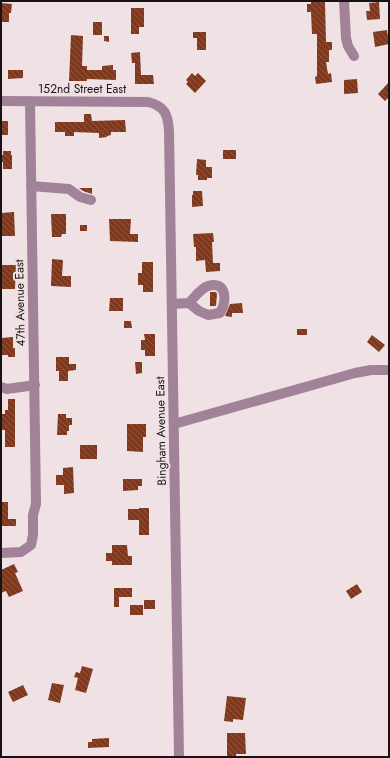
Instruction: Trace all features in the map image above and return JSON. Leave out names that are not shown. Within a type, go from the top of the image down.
[{"type":"street","points":[[344,1],[346,38],[348,46],[354,56]]},
{"type":"street","name":"152nd Street East","points":[[1,101],[148,102],[161,107]]},
{"type":"street","name":"47th Avenue East","points":[[1,553],[22,552],[30,545],[33,535],[33,515],[36,504],[30,101]]},
{"type":"street","name":"Bingham Avenue East","points":[[161,107],[167,118],[169,132],[179,757]]},
{"type":"street","points":[[31,186],[69,189],[80,197],[91,200]]},
{"type":"street","points":[[172,304],[189,303]]},
{"type":"street","points":[[174,424],[355,373],[370,370],[389,370]]},
{"type":"street","points":[[1,387],[7,389],[34,385]]},
{"type":"building","points":[[311,1],[325,2],[326,42],[332,42],[332,50],[329,50],[329,62],[326,62],[328,74],[331,73],[332,82],[316,84],[317,34],[312,34],[311,12],[307,12],[307,4],[311,4]]},
{"type":"building","points":[[379,2],[380,19],[367,20],[366,11],[370,11],[369,3]]},
{"type":"building","points":[[1,3],[12,4],[11,13],[9,13],[9,22],[1,22]]},
{"type":"building","points":[[131,8],[144,8],[144,27],[139,27],[139,34],[131,34]]},
{"type":"building","points":[[93,22],[102,22],[102,35],[93,35]]},
{"type":"building","points":[[387,30],[389,44],[375,47],[373,32]]},
{"type":"building","points":[[193,32],[206,32],[206,50],[197,50],[197,38],[193,38]]},
{"type":"building","points":[[71,35],[83,36],[82,66],[87,66],[87,70],[102,70],[102,66],[113,65],[113,70],[116,70],[116,80],[87,79],[87,81],[69,81]]},
{"type":"building","points":[[104,36],[109,36],[109,42],[104,41]]},
{"type":"building","points":[[140,52],[141,75],[153,75],[154,84],[135,84],[135,63],[132,63],[131,53]]},
{"type":"building","points":[[8,70],[23,70],[23,78],[8,79]]},
{"type":"building","points":[[192,73],[195,76],[198,73],[206,81],[195,93],[186,84],[188,82],[186,80]]},
{"type":"building","points":[[357,79],[358,93],[344,94],[344,80]]},
{"type":"building","points":[[389,82],[389,97],[385,101],[378,94]]},
{"type":"building","points":[[84,114],[91,114],[92,121],[125,120],[126,132],[111,132],[111,135],[107,137],[99,138],[99,133],[74,132],[74,136],[65,136],[65,132],[55,132],[55,122],[84,122]]},
{"type":"building","points":[[1,121],[8,121],[8,135],[1,135]]},
{"type":"building","points":[[223,150],[236,150],[236,159],[223,159]]},
{"type":"building","points":[[3,151],[11,151],[12,169],[3,169],[1,155],[3,155]]},
{"type":"building","points":[[197,159],[206,160],[206,167],[212,167],[212,178],[207,178],[207,180],[198,180],[198,175],[196,175]]},
{"type":"building","points":[[79,188],[92,188],[92,194],[83,191]]},
{"type":"building","points":[[193,191],[202,191],[203,206],[192,207]]},
{"type":"building","points":[[14,212],[15,236],[1,236],[1,213]]},
{"type":"building","points":[[51,214],[66,214],[66,234],[62,234],[61,237],[52,237]]},
{"type":"building","points":[[109,219],[131,219],[130,234],[138,234],[138,242],[110,241]]},
{"type":"building","points":[[80,225],[87,225],[87,231],[80,231]]},
{"type":"building","points":[[213,233],[213,263],[220,263],[220,271],[206,272],[205,260],[196,261],[196,247],[194,247],[193,234]]},
{"type":"building","points":[[52,259],[63,260],[62,276],[71,276],[71,287],[51,286]]},
{"type":"building","points":[[142,262],[153,262],[153,292],[143,292],[143,285],[138,285],[138,273],[142,273]]},
{"type":"building","points":[[1,265],[16,265],[15,289],[1,289]]},
{"type":"building","points":[[210,292],[216,292],[217,294],[216,306],[210,306]]},
{"type":"building","points":[[110,298],[123,298],[123,311],[109,311]]},
{"type":"building","points":[[242,303],[243,313],[232,313],[232,317],[225,316],[230,304]]},
{"type":"building","points":[[124,321],[131,321],[132,328],[124,328]]},
{"type":"building","points":[[297,329],[307,329],[307,335],[297,335]]},
{"type":"building","points":[[144,334],[155,334],[155,356],[145,356],[145,350],[141,350],[141,340],[145,340]]},
{"type":"building","points":[[372,335],[385,345],[379,352],[367,342]]},
{"type":"building","points":[[13,337],[15,357],[1,355],[1,338]]},
{"type":"building","points":[[56,357],[69,357],[69,364],[76,364],[76,370],[68,371],[68,381],[59,381],[59,371],[56,371]]},
{"type":"building","points":[[135,362],[142,362],[142,373],[136,374]]},
{"type":"building","points":[[8,399],[15,399],[15,447],[5,447],[5,430],[1,430],[1,414],[5,414],[5,410],[8,410]]},
{"type":"building","points":[[58,414],[66,414],[66,418],[72,418],[72,425],[69,425],[67,435],[57,435]]},
{"type":"building","points":[[127,424],[146,424],[146,437],[143,437],[143,452],[127,451]]},
{"type":"building","points":[[80,445],[97,445],[97,459],[80,459]]},
{"type":"building","points":[[73,467],[74,493],[64,494],[64,485],[56,485],[56,475],[63,475],[63,468]]},
{"type":"building","points":[[123,479],[142,479],[142,486],[138,486],[138,490],[123,491]]},
{"type":"building","points":[[1,502],[8,502],[8,519],[16,519],[16,526],[1,526]]},
{"type":"building","points":[[149,508],[149,535],[139,535],[139,520],[128,520],[128,509]]},
{"type":"building","points":[[112,545],[127,545],[128,556],[132,556],[132,565],[112,565],[112,561],[106,561],[106,553],[112,553]]},
{"type":"building","points":[[14,564],[18,572],[15,573],[23,591],[9,597],[6,591],[1,593],[1,570]]},
{"type":"building","points":[[357,584],[362,592],[351,599],[346,591]]},
{"type":"building","points":[[114,588],[132,588],[132,597],[119,597],[119,607],[114,607]]},
{"type":"building","points":[[144,600],[155,600],[155,609],[144,609]]},
{"type":"building","points":[[130,605],[143,605],[143,615],[130,615]]},
{"type":"building","points":[[82,666],[93,669],[86,693],[75,690],[78,678],[74,677],[76,672],[80,673]]},
{"type":"building","points":[[52,683],[64,685],[60,703],[48,700]]},
{"type":"building","points":[[23,685],[28,695],[13,702],[8,692]]},
{"type":"building","points":[[227,696],[246,698],[243,720],[233,719],[233,722],[224,721]]},
{"type":"building","points":[[227,733],[245,733],[246,754],[236,754],[236,757],[227,757]]},
{"type":"building","points":[[109,738],[109,747],[88,748],[88,742],[92,742],[92,739]]}]
